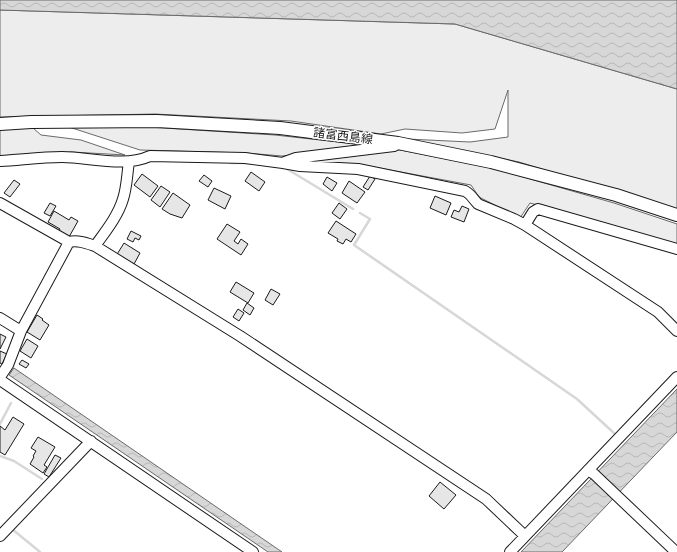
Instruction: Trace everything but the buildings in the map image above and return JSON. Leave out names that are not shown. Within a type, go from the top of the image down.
[{"type":"main road","name":"諸富西島線","points":[[0,124],[31,122],[157,121],[280,128],[398,143],[491,162],[616,196],[677,216]]},
{"type":"street","points":[[283,163],[296,158],[394,146],[398,143]]},
{"type":"street","points":[[0,161],[60,157],[129,162],[150,156],[244,158],[300,166],[358,169],[465,191],[471,195],[478,204],[525,225],[658,312],[677,331]]},
{"type":"street","points":[[95,246],[116,214],[123,199],[129,162]]},
{"type":"street","points":[[0,203],[69,242],[80,241],[95,246],[240,336],[486,499],[525,536]]},
{"type":"street","points":[[525,225],[533,212],[538,209],[677,249]]},
{"type":"street","points":[[69,242],[21,331],[8,364],[0,379],[253,552]]},
{"type":"street","points":[[0,318],[21,331]]},
{"type":"street","points":[[510,552],[591,472],[677,378]]},
{"type":"street","points":[[0,536],[91,441]]},
{"type":"street","points":[[591,472],[676,552]]},
{"type":"shaded area","points":[[0,10],[455,24],[677,89],[677,210],[519,162],[407,139],[470,142],[508,137],[508,90],[495,129],[462,133],[405,129],[381,134],[291,121],[155,114],[0,117]]},
{"type":"shaded area","points":[[69,127],[148,127],[275,135],[374,146],[282,156],[246,153],[140,150]]},
{"type":"shaded area","points":[[33,128],[41,135],[81,140],[125,155],[72,152],[0,156],[0,129]]},
{"type":"shaded area","points":[[400,150],[492,168],[614,203],[677,224],[677,245],[530,203],[520,218],[479,197],[471,185],[363,165],[297,162]]},
{"type":"water","points":[[0,0],[677,0],[677,89],[455,24],[0,10]]},
{"type":"water","points":[[14,368],[282,552],[268,552],[9,375]]},
{"type":"water","points":[[677,389],[677,432],[562,552],[521,552]]},
{"type":"waterway","points":[[231,163],[249,163]]},
{"type":"waterway","points":[[287,169],[353,209]]},
{"type":"waterway","points":[[360,213],[370,219],[354,245],[577,399],[615,434]]},
{"type":"waterway","points":[[0,424],[11,403]]},
{"type":"waterway","points":[[0,456],[14,461],[42,479]]},
{"type":"waterway","points":[[12,529],[40,552]]}]
